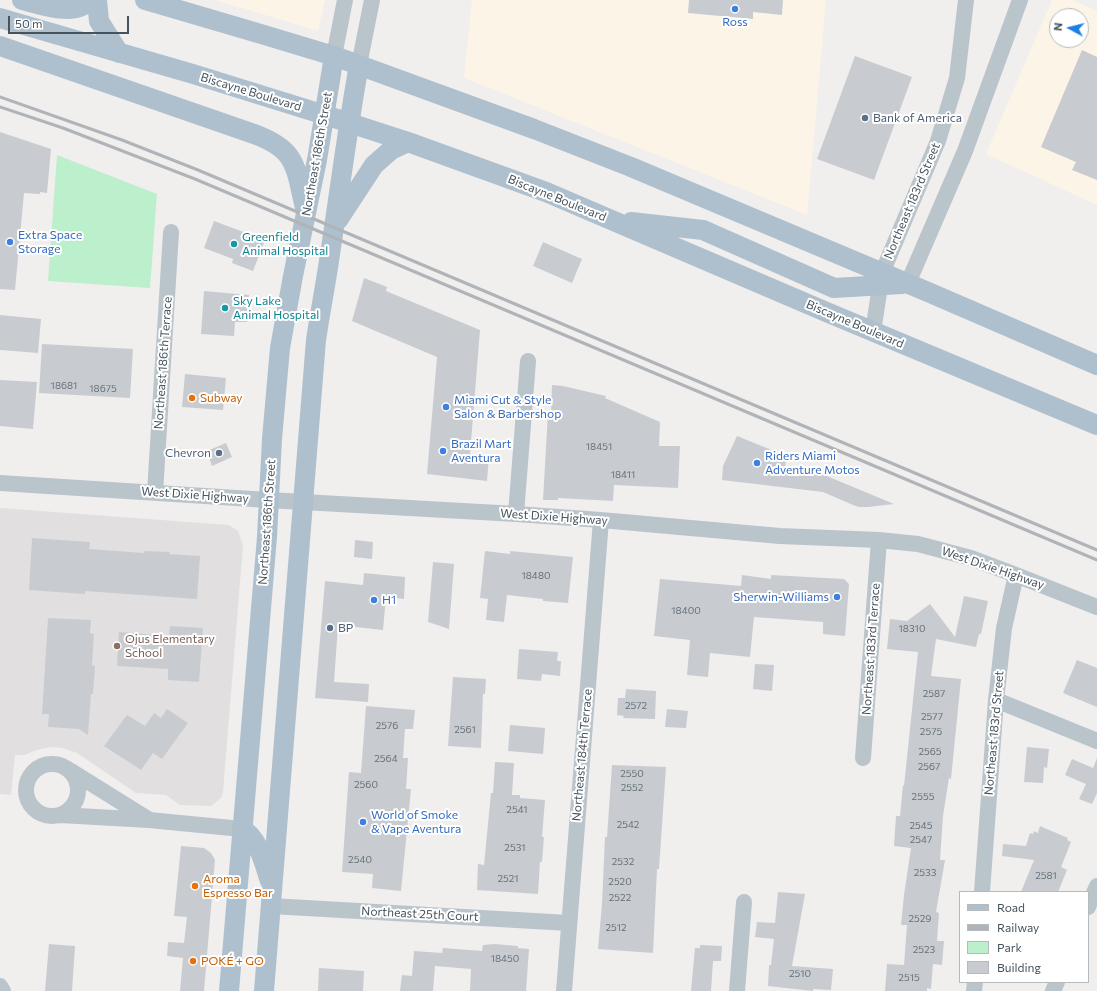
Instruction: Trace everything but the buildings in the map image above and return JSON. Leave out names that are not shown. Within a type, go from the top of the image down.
[{"type":"main road","points":[[22,0],[63,9],[76,9],[88,0]]},
{"type":"main road","points":[[97,0],[99,22],[119,53]]},
{"type":"main road","points":[[145,0],[254,31],[334,56],[458,100],[619,162],[881,279],[908,283],[1097,364]]},
{"type":"main road","name":"Biscayne Boulevard","points":[[0,18],[192,74],[325,115],[408,142],[546,192],[873,332],[1097,425]]},
{"type":"main road","points":[[0,46],[272,141],[285,150],[293,162],[306,216]]},
{"type":"main road","name":"Northeast 186th Street","points":[[229,991],[267,537],[268,500],[280,348],[325,115],[334,56]]},
{"type":"main road","points":[[264,991],[316,340],[349,123],[360,66]]},
{"type":"main road","points":[[334,227],[374,165],[390,150],[408,142]]},
{"type":"main road","points":[[610,220],[703,230],[834,288],[881,279]]},
{"type":"main road","points":[[242,829],[251,836],[255,842],[272,897]]},
{"type":"street","points":[[334,56],[345,0]]},
{"type":"street","points":[[360,66],[372,0]]},
{"type":"street","name":"Northeast 183rd Street","points":[[873,332],[881,279],[938,141],[957,78],[966,0]]},
{"type":"street","points":[[908,283],[965,151],[1020,0]]},
{"type":"street","name":"Northeast 186th Terrace","points":[[155,493],[171,232]]},
{"type":"street","points":[[516,514],[528,361]]},
{"type":"street","name":"West Dixie Highway","points":[[0,483],[516,514],[780,536],[879,540],[918,544],[971,558],[1097,608]]},
{"type":"street","name":"Northeast 184th Terrace","points":[[564,991],[602,520]]},
{"type":"street","name":"Northeast 183rd Terrace","points":[[863,758],[879,540]]},
{"type":"street","name":"Northeast 183rd Street","points":[[982,891],[996,700],[1004,628],[1016,575]]},
{"type":"street","points":[[996,700],[1097,740]]},
{"type":"street","points":[[149,820],[64,766],[55,763],[38,767],[31,773],[27,781],[25,789],[26,797],[30,805],[43,815],[149,820],[242,829]]},
{"type":"street","points":[[60,815],[68,811],[74,805],[78,797],[76,779],[71,771]]},
{"type":"street","points":[[1089,906],[1097,886]]},
{"type":"street","name":"Northeast 25th Court","points":[[272,897],[569,923]]},
{"type":"street","points":[[737,991],[744,902]]},
{"type":"street","points":[[0,986],[3,991]]},
{"type":"shaded area","points":[[216,0],[325,0],[318,31]]},
{"type":"shaded area","points":[[472,0],[826,0],[807,215],[464,78]]},
{"type":"shaded area","points":[[1052,0],[1072,0],[1097,11],[1097,205],[986,154]]},
{"type":"shaded area","name":"Ojus Elementary School","points":[[0,508],[229,525],[238,531],[243,545],[223,792],[221,798],[211,806],[180,805],[166,795],[136,793],[77,753],[63,748],[51,747],[24,755],[15,755],[11,795],[0,794]]},
{"type":"green space","points":[[57,155],[157,194],[150,288],[48,281]]},
{"type":"railway","points":[[0,97],[122,140],[198,170],[1097,550]]},
{"type":"railway","points":[[0,107],[63,128],[195,179],[1097,560]]},
{"type":"place","name":"Ross","points":[[735,9]]},
{"type":"place","name":"Bank of America","points":[[865,118]]},
{"type":"place","name":"Extra Space Storage","points":[[10,242]]},
{"type":"place","name":"Greenfield Animal Hospital","points":[[234,244]]},
{"type":"place","name":"Sky Lake Animal Hospital","points":[[225,308]]},
{"type":"place","name":"Subway","points":[[192,398]]},
{"type":"place","name":"Miami Cut & Style Salon & Barbershop","points":[[446,407]]},
{"type":"place","name":"Brazil Mart Aventura","points":[[443,451]]},
{"type":"place","name":"Chevron","points":[[219,453]]},
{"type":"place","name":"Riders Miami Adventure Motos","points":[[757,463]]},
{"type":"place","name":"Sherwin-Williams","points":[[837,597]]},
{"type":"place","name":"H1","points":[[374,600]]},
{"type":"place","name":"BP","points":[[330,628]]},
{"type":"place","name":"Ojus Elementary School","points":[[117,646]]},
{"type":"place","name":"World of Smoke & Vape Aventura","points":[[363,822]]},
{"type":"place","name":"Aroma Espresso Bar","points":[[195,886]]},
{"type":"place","name":"POKÉ + GO","points":[[193,961]]}]
